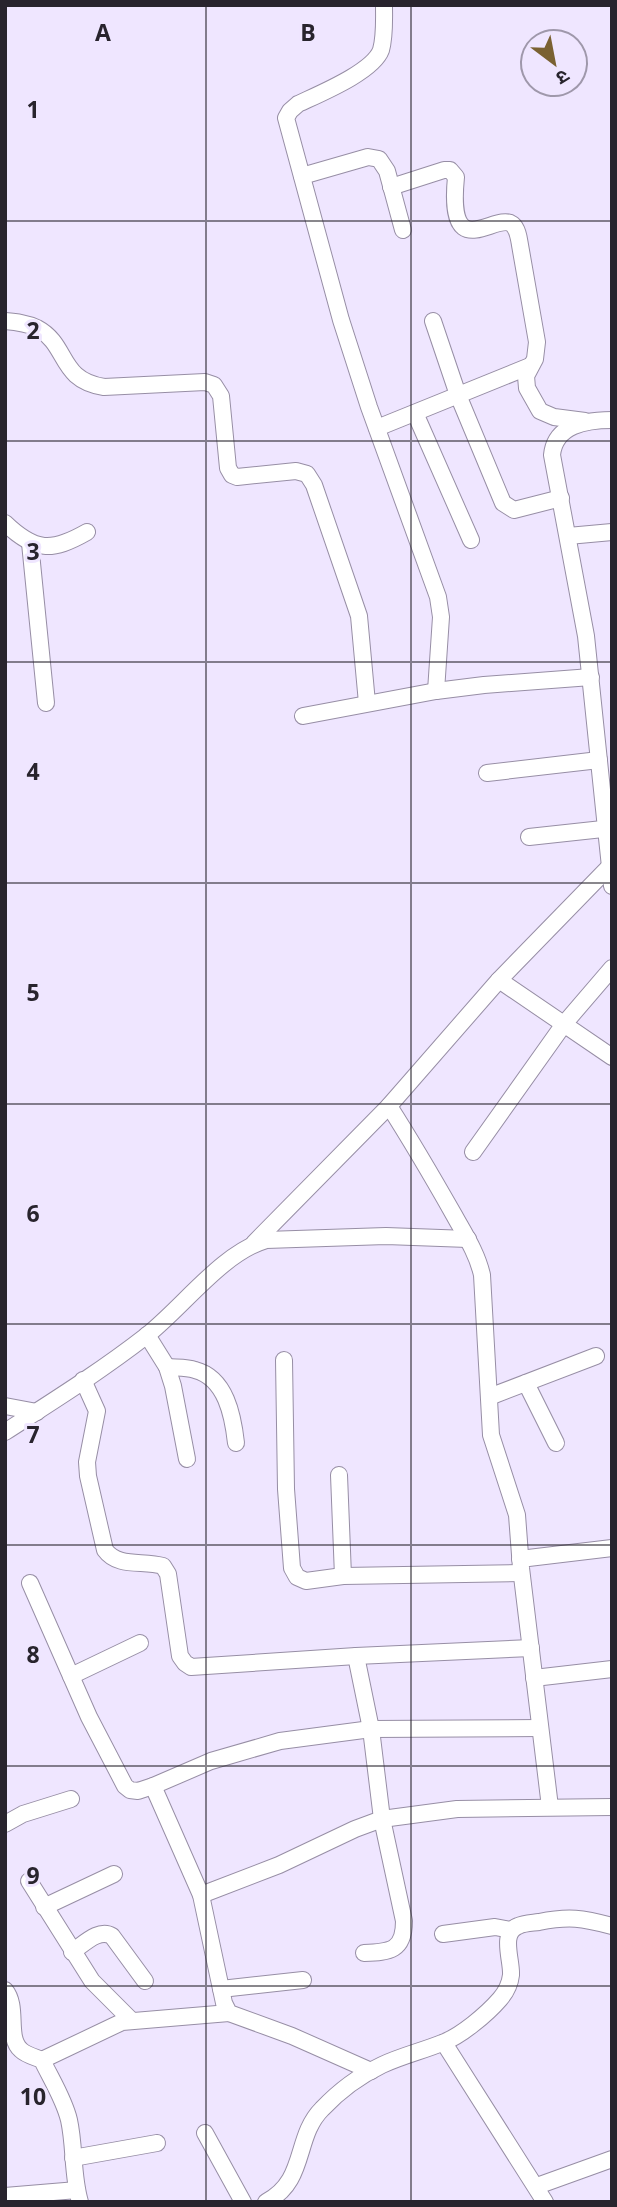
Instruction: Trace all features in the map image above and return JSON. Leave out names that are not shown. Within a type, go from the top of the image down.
[{"type":"street","points":[[384,5],[383,36],[376,60],[298,104],[286,118],[341,320],[438,597],[441,617],[436,691]]},
{"type":"street","points":[[302,176],[374,157],[383,164],[403,230]]},
{"type":"street","points":[[391,187],[450,170],[456,177],[455,206],[463,226],[469,231],[476,231],[507,222],[516,230],[537,342],[535,359],[525,382],[534,405],[554,417],[589,421],[612,420]]},
{"type":"street","points":[[5,321],[26,323],[40,329],[51,339],[79,379],[90,385],[104,387],[205,382],[214,385],[222,396],[228,468],[232,475],[237,477],[296,471],[307,474],[314,485],[359,616],[367,704]]},
{"type":"street","points":[[433,321],[458,395],[503,503],[514,510],[561,498]]},
{"type":"street","points":[[377,428],[530,366]]},
{"type":"street","points":[[415,413],[471,540]]},
{"type":"street","points":[[589,421],[565,431],[556,438],[552,455],[579,588],[609,829],[612,886]]},
{"type":"street","points":[[5,523],[17,535],[44,547],[70,542],[87,532]]},
{"type":"street","points":[[568,536],[612,532]]},
{"type":"street","points":[[30,543],[46,704]]},
{"type":"street","points":[[303,716],[436,691],[591,677]]},
{"type":"street","points":[[486,773],[599,760]]},
{"type":"street","points":[[529,837],[609,829]]},
{"type":"street","points":[[5,1432],[147,1335],[226,1264],[253,1244],[390,1106],[499,980],[610,866]]},
{"type":"street","points":[[473,1152],[564,1024],[612,968]]},
{"type":"street","points":[[499,980],[612,1057]]},
{"type":"street","points":[[390,1106],[431,1173],[479,1261],[491,1435],[517,1515],[550,1807]]},
{"type":"street","points":[[253,1244],[266,1240],[386,1236],[468,1240]]},
{"type":"street","points":[[147,1335],[167,1367],[187,1459]]},
{"type":"street","points":[[489,1397],[596,1356]]},
{"type":"street","points":[[284,1360],[286,1489],[292,1568],[297,1577],[306,1581],[343,1576],[521,1566],[612,1548]]},
{"type":"street","points":[[167,1367],[193,1369],[204,1373],[215,1383],[228,1402],[233,1416],[236,1443]]},
{"type":"street","points":[[83,1380],[97,1411],[87,1462],[105,1550],[110,1558],[119,1562],[163,1566],[168,1574],[180,1656],[191,1667],[531,1648]]},
{"type":"street","points":[[526,1383],[556,1443]]},
{"type":"street","points":[[5,1406],[37,1412]]},
{"type":"street","points":[[339,1475],[343,1576]]},
{"type":"street","points":[[30,1583],[89,1717],[125,1786],[130,1790],[138,1791],[211,1761],[280,1741],[371,1729],[540,1728]]},
{"type":"street","points":[[71,1676],[140,1643]]},
{"type":"street","points":[[356,1656],[371,1729],[382,1819],[404,1921],[404,1933],[394,1949],[364,1953]]},
{"type":"street","points":[[534,1678],[612,1669]]},
{"type":"street","points":[[153,1786],[201,1895],[221,1989],[229,2013]]},
{"type":"street","points":[[5,1824],[23,1814],[71,1799]]},
{"type":"street","points":[[201,1895],[279,1865],[382,1819],[457,1809],[612,1807]]},
{"type":"street","points":[[44,1907],[114,1874]]},
{"type":"street","points":[[29,1881],[92,1982],[131,2020]]},
{"type":"street","points":[[443,1934],[495,1927],[511,1930],[518,1926],[567,1917],[578,1917],[612,1926]]},
{"type":"street","points":[[266,2202],[286,2187],[296,2171],[307,2134],[320,2110],[370,2071],[444,2043],[464,2031],[499,2000],[507,1989],[511,1976],[508,1939],[511,1930]]},
{"type":"street","points":[[72,1952],[100,1933],[108,1933],[145,1981]]},
{"type":"street","points":[[221,1989],[303,1980]]},
{"type":"street","points":[[5,1990],[10,1995],[13,2038],[25,2053],[41,2060],[67,2112],[78,2196],[5,2196]]},
{"type":"street","points":[[41,2060],[122,2022],[229,2013],[292,2036],[370,2071]]},
{"type":"street","points":[[444,2043],[545,2202]]},
{"type":"street","points":[[205,2133],[243,2202]]},
{"type":"street","points":[[73,2158],[157,2143]]},
{"type":"street","points":[[537,2186],[612,2159]]}]
